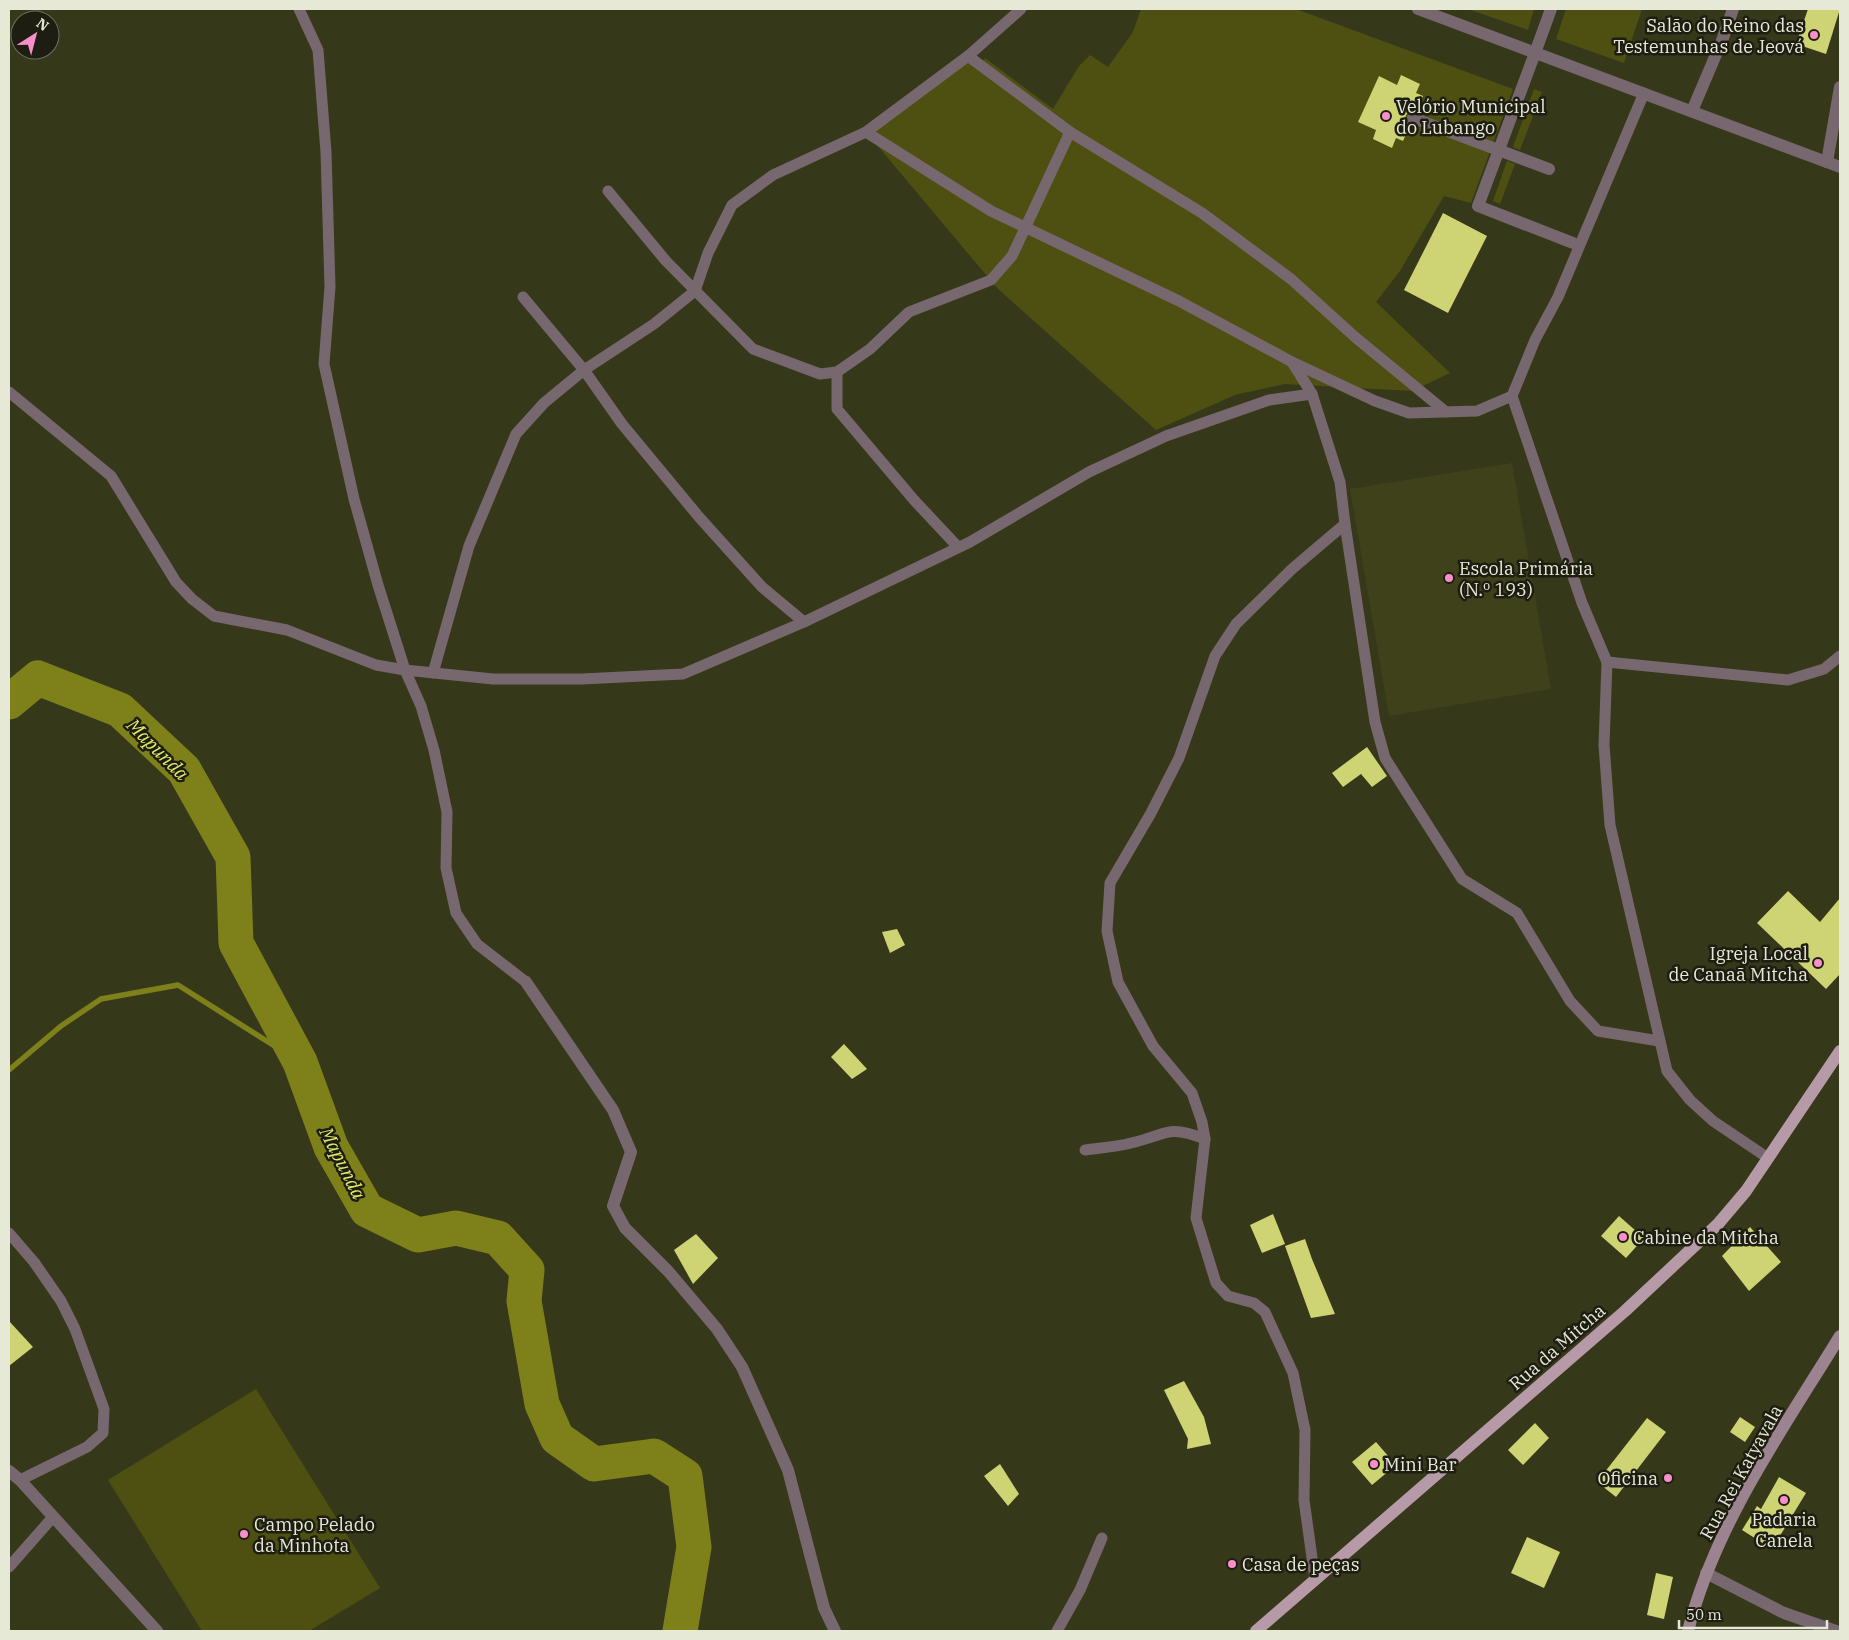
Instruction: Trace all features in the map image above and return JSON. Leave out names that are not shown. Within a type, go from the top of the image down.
[{"type":"main road","name":"Rua da Mitcha","points":[[1256,1631],[1639,1298],[1718,1224],[1746,1191],[1840,1051]]},
{"type":"main road","name":"Rua Rei Katyavala","points":[[1688,1631],[1706,1573],[1761,1465],[1840,1336]]},
{"type":"street","points":[[1418,9],[1840,167]]},
{"type":"street","points":[[1551,9],[1478,206],[1573,243]]},
{"type":"street","points":[[1692,111],[1723,38],[1733,9]]},
{"type":"street","points":[[1827,162],[1840,87]]},
{"type":"street","points":[[1413,118],[1549,169]]},
{"type":"street","points":[[526,982],[613,1110],[631,1152],[614,1206],[625,1228],[668,1271],[717,1329],[742,1367],[788,1470],[824,1608],[835,1631]]},
{"type":"street","points":[[9,1470],[157,1631]]},
{"type":"street","points":[[1706,1573],[1784,1613],[1836,1631]]},
{"type":"lane","points":[[299,9],[318,50],[326,152],[330,287],[324,364],[354,500],[405,670],[421,706],[436,759],[447,812],[446,868],[456,913],[478,944],[526,982]]},
{"type":"lane","points":[[433,673],[469,546],[516,434],[544,403],[584,370],[654,324],[695,291],[708,253],[732,205],[773,175],[866,132],[968,56],[1021,9]]},
{"type":"lane","points":[[968,56],[1070,132],[1202,212],[1291,279],[1355,338],[1446,412]]},
{"type":"lane","points":[[1644,93],[1558,296],[1535,340],[1512,396],[1582,603],[1607,662],[1604,745],[1610,825],[1667,1071],[1690,1100],[1713,1121],[1768,1158]]},
{"type":"lane","points":[[866,132],[946,184],[1025,228],[1180,301],[1292,362],[1375,401],[1409,413],[1477,411],[1512,396]]},
{"type":"lane","points":[[608,191],[695,291],[753,349],[820,374],[837,372],[870,349],[909,312],[991,280],[1012,256],[1070,132]]},
{"type":"lane","points":[[523,297],[584,370],[622,424],[699,517],[762,587],[804,622]]},
{"type":"lane","points":[[1292,362],[1312,394],[1340,482],[1376,722],[1384,758],[1462,879],[1517,913],[1570,1001],[1598,1031],[1659,1042]]},
{"type":"lane","points":[[837,372],[837,409],[914,500],[958,547]]},
{"type":"lane","points":[[9,392],[111,476],[176,582],[192,599],[214,616],[287,630],[376,665],[405,670],[503,679],[582,680],[683,674],[804,622],[958,547],[1089,472],[1166,436],[1269,400],[1312,394]]},
{"type":"lane","points":[[1315,1579],[1304,1500],[1305,1430],[1293,1373],[1265,1312],[1254,1303],[1228,1296],[1216,1283],[1196,1218],[1205,1139],[1202,1122],[1192,1093],[1153,1046],[1118,982],[1107,931],[1110,883],[1152,813],[1179,758],[1215,656],[1236,624],[1292,569],[1345,524]]},
{"type":"lane","points":[[1607,662],[1788,680],[1824,669],[1840,656]]},
{"type":"lane","points":[[1085,1150],[1130,1144],[1168,1131],[1184,1130],[1205,1139]]},
{"type":"lane","points":[[9,1233],[34,1262],[61,1301],[75,1329],[104,1408],[103,1433],[87,1447],[20,1480]]},
{"type":"lane","points":[[9,1567],[53,1517]]},
{"type":"lane","points":[[1057,1631],[1080,1590],[1102,1538]]},
{"type":"shaded area","points":[[1141,9],[1296,9],[1513,89],[1471,203],[1444,196],[1400,271],[1376,302],[1450,373],[1412,391],[1285,384],[1235,395],[1156,430],[997,288],[866,132],[968,56],[980,65],[985,58],[1053,109],[1079,66],[1090,55],[1108,67],[1133,32]]},
{"type":"shaded area","points":[[1468,9],[1534,9],[1528,30]]},
{"type":"shaded area","points":[[1566,9],[1642,9],[1624,63],[1556,39]]},
{"type":"shaded area","points":[[1534,89],[1542,92],[1520,150],[1513,147]]},
{"type":"shaded area","points":[[1507,161],[1515,164],[1500,204],[1493,201]]},
{"type":"shaded area","name":"Escola Primária (N.º 193)","points":[[1512,463],[1551,689],[1389,716],[1350,489]]},
{"type":"shaded area","name":"Campo Pelado da Minhota","points":[[256,1389],[380,1588],[309,1631],[202,1631],[108,1480]]},
{"type":"building","points":[[1808,9],[1840,9],[1826,54],[1796,44]]},
{"type":"building","name":"Velório Municipal do Lubango","points":[[1401,75],[1420,84],[1416,93],[1423,96],[1417,111],[1411,110],[1406,115],[1405,120],[1410,125],[1403,141],[1396,138],[1392,148],[1373,139],[1376,130],[1358,122],[1379,76],[1397,85]]},
{"type":"building","points":[[1443,213],[1487,236],[1448,313],[1404,290]]},
{"type":"building","points":[[1367,747],[1387,776],[1372,787],[1361,774],[1343,787],[1332,773]]},
{"type":"building","points":[[1788,891],[1820,922],[1840,898],[1840,974],[1826,989],[1757,923]]},
{"type":"building","points":[[897,929],[905,945],[890,953],[882,932]]},
{"type":"building","points":[[844,1044],[867,1069],[852,1079],[831,1057]]},
{"type":"building","points":[[1273,1214],[1285,1244],[1262,1253],[1250,1225]]},
{"type":"building","name":"Cabine da Mitcha","points":[[1619,1216],[1644,1238],[1626,1258],[1601,1236]]},
{"type":"building","points":[[1750,1227],[1781,1262],[1749,1291],[1722,1256]]},
{"type":"building","points":[[696,1234],[718,1258],[693,1284],[674,1250]]},
{"type":"building","points":[[1305,1239],[1335,1314],[1311,1318],[1285,1246]]},
{"type":"building","points":[[9,1321],[33,1347],[9,1366]]},
{"type":"building","points":[[1184,1381],[1204,1417],[1211,1444],[1187,1449],[1188,1439],[1164,1390]]},
{"type":"building","points":[[1740,1417],[1755,1427],[1745,1442],[1730,1432]]},
{"type":"building","points":[[1647,1418],[1666,1432],[1616,1497],[1597,1482]]},
{"type":"building","points":[[1535,1423],[1549,1438],[1523,1465],[1508,1450]]},
{"type":"building","name":"Mini Bar","points":[[1376,1442],[1396,1465],[1372,1485],[1352,1462]]},
{"type":"building","points":[[1000,1464],[1019,1494],[1008,1506],[984,1476]]},
{"type":"building","points":[[1779,1477],[1806,1493],[1772,1549],[1742,1530],[1757,1506],[1761,1509]]},
{"type":"building","points":[[1527,1537],[1560,1552],[1544,1588],[1511,1573]]},
{"type":"building","points":[[1656,1573],[1673,1577],[1664,1619],[1647,1615]]},
{"type":"waterway","name":"Mapunda","points":[[9,702],[38,678],[120,710],[184,770],[233,857],[236,943],[300,1062],[331,1147],[367,1210],[418,1235],[456,1228],[498,1238],[527,1270],[524,1301],[542,1404],[557,1438],[594,1464],[654,1456],[685,1476],[694,1547],[680,1631]]},
{"type":"waterway","points":[[9,1070],[61,1026],[101,999],[178,985],[300,1062]]},
{"type":"place","name":"Salão do Reino das Testemunhas de Jeová","points":[[1814,35]]},
{"type":"place","name":"Velório Municipal do Lubango","points":[[1386,116]]},
{"type":"place","name":"Escola Primária (N.º 193)","points":[[1449,578]]},
{"type":"place","name":"Igreja Local de Canaã Mitcha","points":[[1818,963]]},
{"type":"place","name":"Cabine da Mitcha","points":[[1623,1237]]},
{"type":"place","name":"Mini Bar","points":[[1374,1464]]},
{"type":"place","name":"Oficina","points":[[1668,1478]]},
{"type":"place","name":"Padaria Canela","points":[[1784,1500]]},
{"type":"place","name":"Campo Pelado da Minhota","points":[[244,1534]]},
{"type":"place","name":"Casa de peças","points":[[1232,1564]]}]
